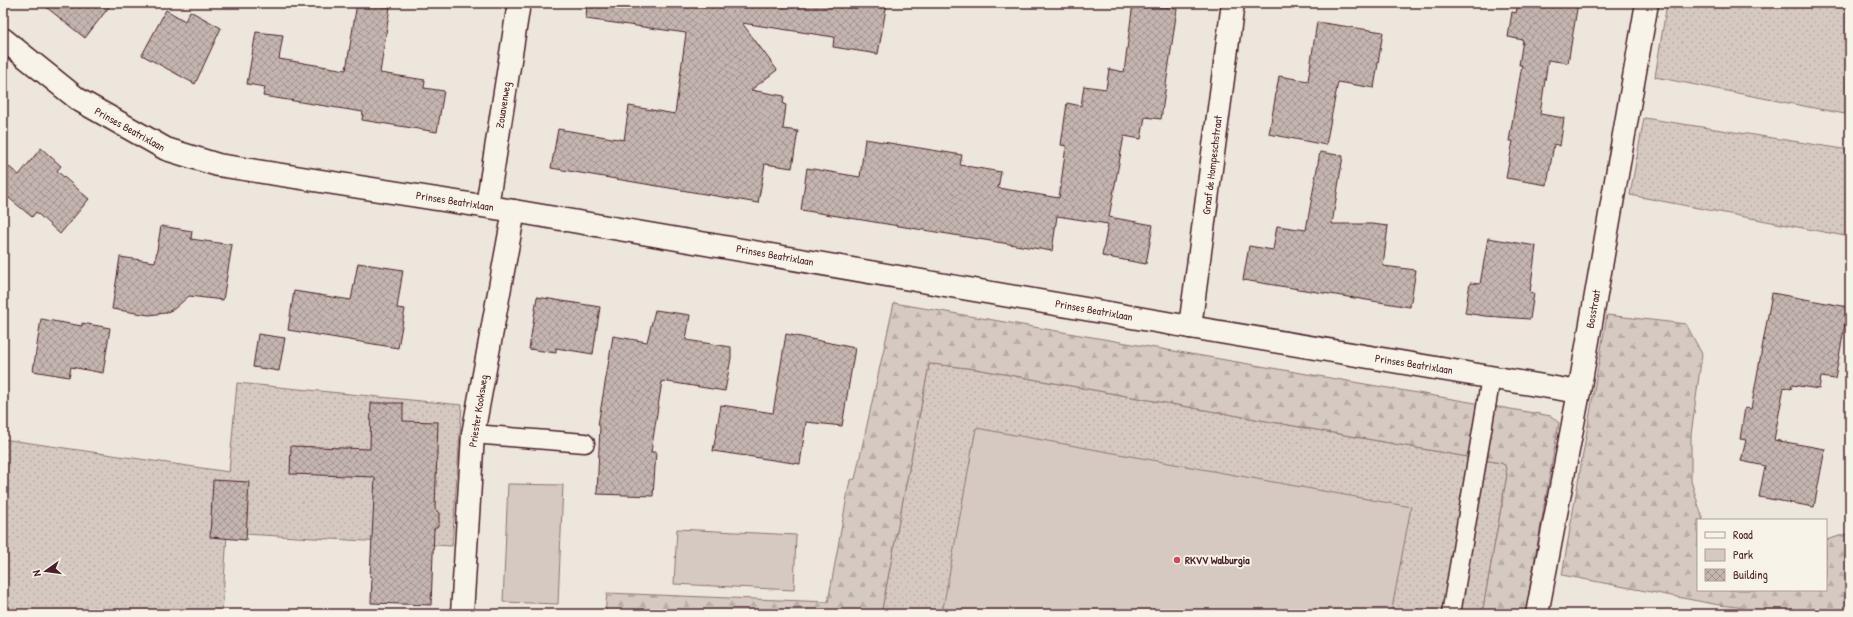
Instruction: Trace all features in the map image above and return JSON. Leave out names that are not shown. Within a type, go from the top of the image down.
[{"type":"street","name":"Zouavenweg","points":[[487,206],[520,3]]},
{"type":"street","name":"Graaf de Hompeschstraat","points":[[1190,327],[1233,3]]},
{"type":"street","name":"Bosstraat","points":[[1537,614],[1579,392],[1647,3]]},
{"type":"street","name":"Prinses Beatrixlaan","points":[[3,39],[79,100],[166,149],[218,165],[514,210],[1190,327],[1579,392]]},
{"type":"street","name":"Priester Kooksweg","points":[[462,614],[473,434],[514,210]]},
{"type":"lane","points":[[1451,614],[1492,377]]},
{"type":"lane","points":[[473,434],[585,443]]},
{"type":"green space","points":[[1667,3],[1850,3],[1850,115],[1655,77]]},
{"type":"green space","points":[[1644,118],[1850,150],[1850,237],[1630,195]]},
{"type":"green space","points":[[894,303],[1551,416],[1559,423],[1525,614],[1482,614],[1507,475],[1505,465],[1501,463],[976,369],[932,364],[929,365],[881,614],[605,614],[607,593],[828,602],[850,480],[855,479]]},
{"type":"green space","points":[[1607,315],[1686,324],[1702,354],[1691,435],[1691,481],[1703,519],[1697,519],[1697,591],[1827,591],[1827,540],[1850,533],[1850,614],[1762,614],[1738,607],[1719,605],[1562,575]]},
{"type":"green space","points":[[932,364],[976,369],[1501,463],[1505,465],[1507,475],[1482,614],[881,614],[929,365]]},
{"type":"green space","points":[[237,383],[462,405],[452,546],[227,533],[222,614],[3,614],[3,439],[229,472]]},
{"type":"green space","name":"RKVV Walburgia","points":[[976,428],[1411,507],[1391,614],[942,614]]},
{"type":"green space","points":[[508,484],[563,485],[558,604],[503,602]]},
{"type":"green space","points":[[677,529],[796,535],[794,590],[674,584]]},
{"type":"building","points":[[41,3],[112,3],[85,38]]},
{"type":"building","points":[[357,3],[390,7],[380,73],[425,80],[424,88],[444,91],[437,132],[362,120],[363,112],[263,96],[265,87],[247,84],[256,32],[283,35],[279,59],[346,70]]},
{"type":"building","points":[[587,3],[887,3],[878,54],[833,47],[834,37],[742,23],[777,70],[751,90],[784,96],[783,104],[786,105],[783,129],[798,131],[792,168],[765,164],[758,203],[551,168],[558,129],[624,140],[629,106],[675,114],[686,33],[586,19]]},
{"type":"building","points":[[1133,3],[1177,9],[1161,119],[1145,117],[1141,139],[1124,136],[1109,217],[1153,225],[1146,264],[1102,256],[1108,224],[1057,216],[1052,251],[801,210],[807,168],[860,177],[865,139],[962,155],[960,165],[1001,172],[998,188],[1059,198],[1066,146],[1061,145],[1067,103],[1081,106],[1084,86],[1106,89],[1109,69],[1124,72]]},
{"type":"building","points":[[1518,3],[1578,3],[1568,63],[1548,60],[1540,114],[1564,118],[1560,146],[1554,144],[1547,185],[1506,178],[1513,141],[1509,141],[1522,65],[1519,65],[1523,40],[1508,37],[1512,12],[1516,13]]},
{"type":"building","points":[[166,10],[185,21],[190,11],[221,28],[195,84],[142,55]]},
{"type":"building","points":[[1317,22],[1383,32],[1374,88],[1338,82],[1326,145],[1269,134],[1279,76],[1308,81]]},
{"type":"building","points":[[41,148],[61,166],[57,171],[89,199],[60,234],[36,212],[32,217],[3,193],[3,162],[19,175]]},
{"type":"building","points":[[1320,152],[1343,156],[1332,224],[1372,224],[1388,226],[1383,266],[1416,270],[1410,307],[1243,280],[1249,246],[1273,250],[1277,226],[1306,230]]},
{"type":"building","points":[[161,226],[192,231],[191,239],[232,245],[223,300],[189,296],[174,309],[165,313],[149,315],[112,309],[120,257],[155,262]]},
{"type":"building","points":[[1488,238],[1536,246],[1530,292],[1534,293],[1530,319],[1465,313],[1470,283],[1480,284]]},
{"type":"building","points":[[358,263],[403,270],[397,308],[405,309],[398,348],[288,330],[294,291],[351,300]]},
{"type":"building","points":[[1772,293],[1848,307],[1835,379],[1821,377],[1819,389],[1792,385],[1791,389],[1784,387],[1774,440],[1825,449],[1814,507],[1759,497],[1765,466],[1741,461],[1746,440],[1740,439],[1745,408],[1751,409]]},
{"type":"building","points":[[537,297],[600,307],[593,354],[556,348],[556,353],[529,349]]},
{"type":"building","points":[[655,310],[690,315],[686,340],[731,347],[731,358],[725,391],[662,381],[651,452],[656,452],[653,496],[597,494],[600,426],[598,425],[613,336],[647,342]]},
{"type":"building","points":[[41,319],[82,326],[82,323],[110,328],[103,373],[71,367],[69,377],[33,371]]},
{"type":"building","points":[[258,334],[285,338],[279,371],[253,367]]},
{"type":"building","points":[[786,334],[855,348],[842,426],[806,422],[800,464],[713,451],[721,405],[773,413]]},
{"type":"building","points":[[371,403],[403,403],[403,421],[438,422],[435,509],[439,513],[439,525],[434,529],[431,605],[371,603],[372,577],[370,577],[375,477],[290,474],[291,446],[370,449]]},
{"type":"building","points":[[213,480],[249,482],[246,540],[210,537]]},
{"type":"place","name":"RKVV Walburgia","points":[[1177,560]]}]
